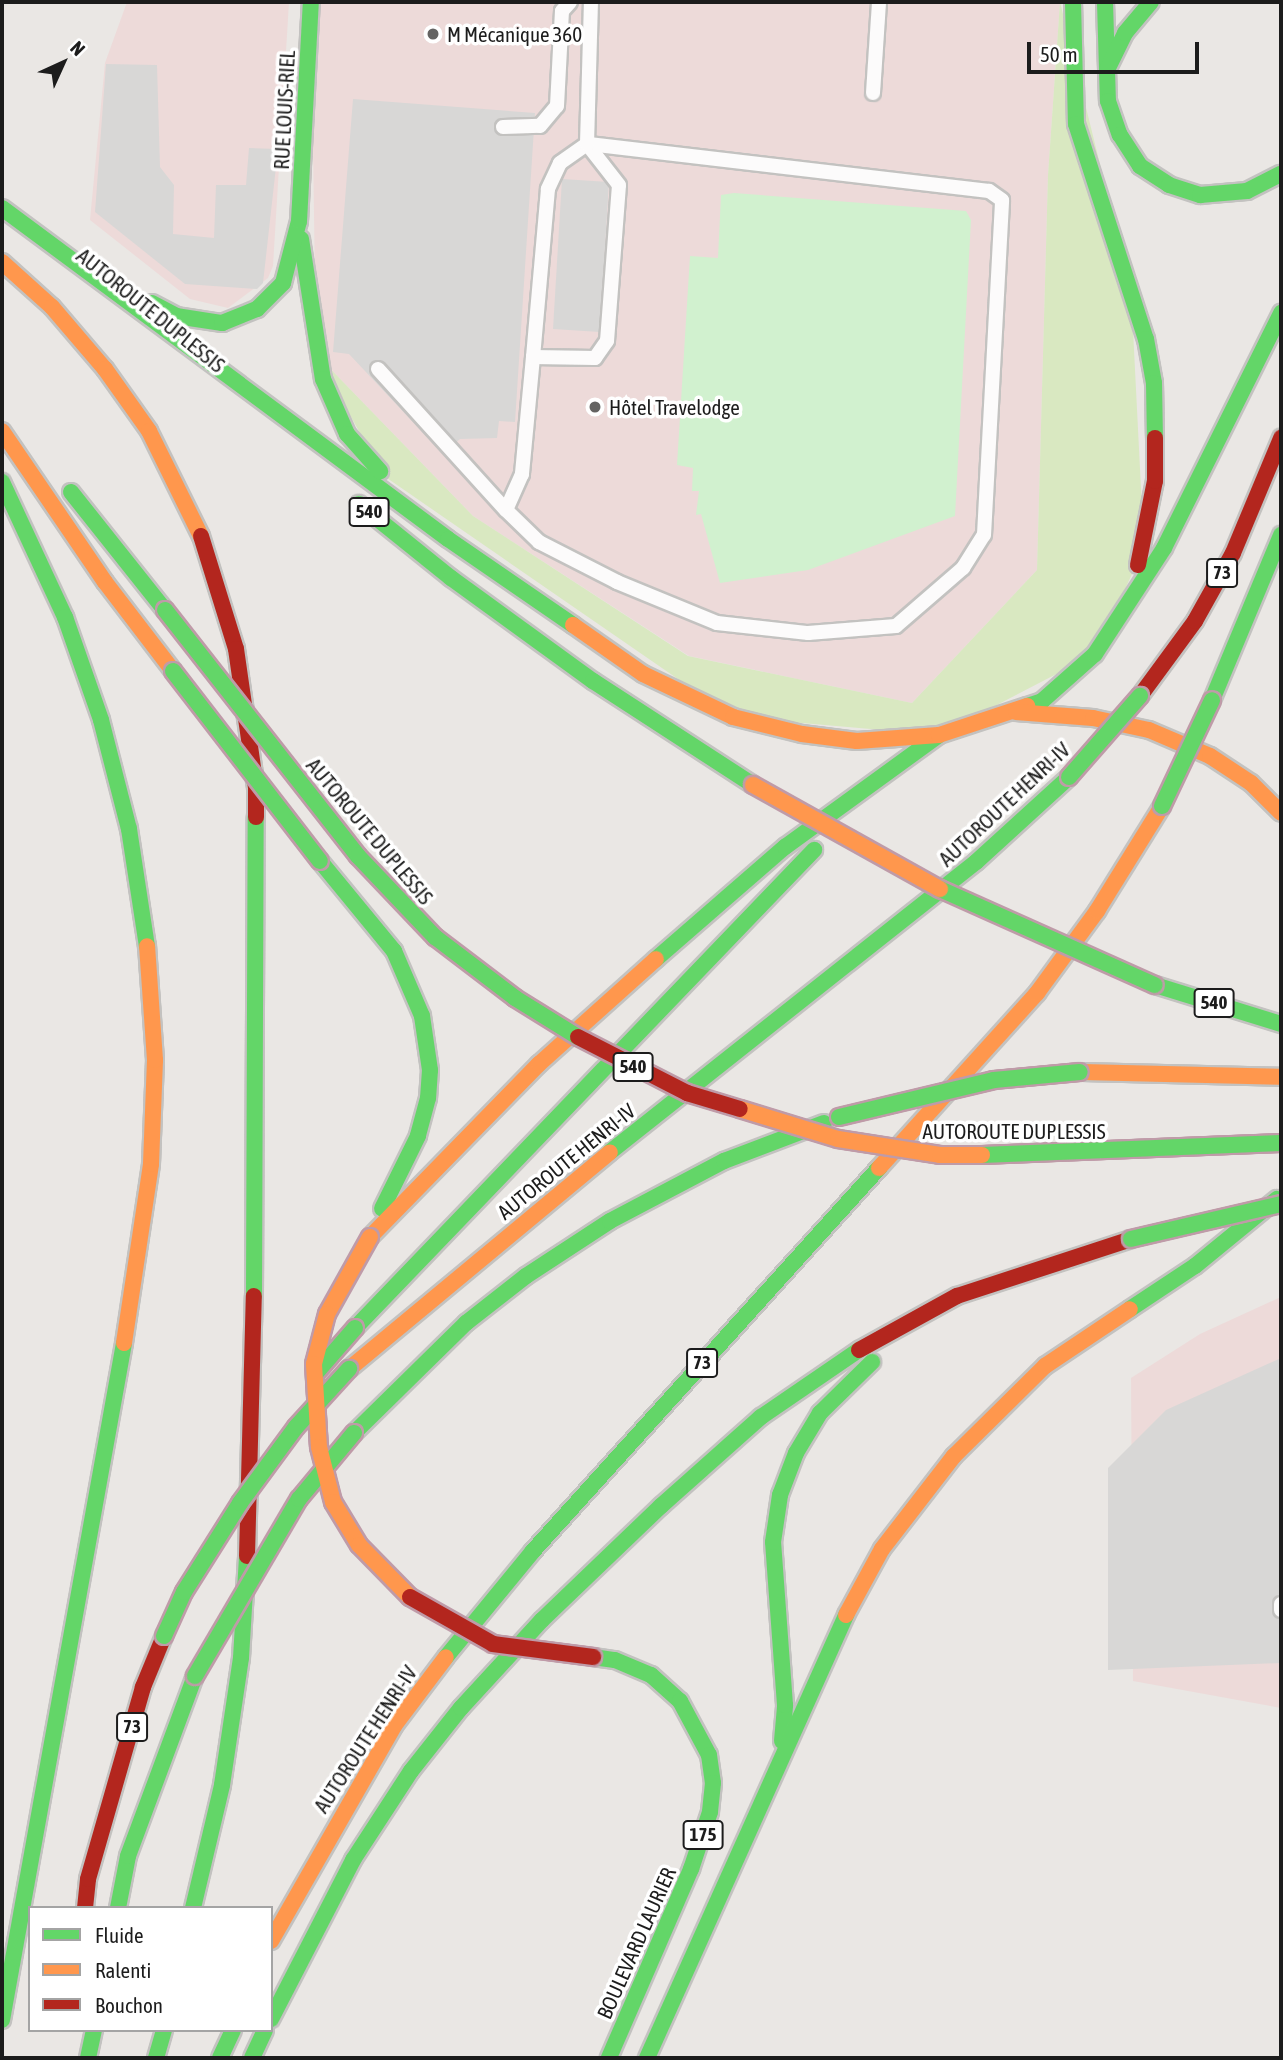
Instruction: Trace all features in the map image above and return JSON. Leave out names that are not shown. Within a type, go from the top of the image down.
[{"type":"highway","name":"RUE LOUIS-RIEL","points":[[299,220],[311,2]]},
{"type":"highway","points":[[1073,2],[1076,124],[1146,339],[1157,411],[1150,515],[1124,611]]},
{"type":"highway","points":[[1105,2],[1108,101],[1120,135],[1140,166],[1168,185],[1199,195],[1223,196],[1247,191],[1281,174]]},
{"type":"highway","points":[[1107,69],[1125,33],[1151,2]]},
{"type":"highway","points":[[2,208],[448,539],[643,674],[733,717],[803,734],[857,741],[939,736],[1042,701],[1095,654],[1164,548],[1281,313]]},
{"type":"highway","name":"AUTOROUTE DUPLESSIS","points":[[2,217],[205,380]]},
{"type":"highway","points":[[56,248],[176,316],[222,323],[257,309],[283,283],[299,220]]},
{"type":"highway","points":[[299,220],[316,354],[333,407],[358,447],[448,539]]},
{"type":"highway","points":[[2,262],[52,307],[105,369],[149,431],[188,503],[216,574],[236,649],[256,788],[254,1424],[242,1630],[222,1785],[193,1906]]},
{"type":"highway","points":[[7,413],[29,440]]},
{"type":"highway","points":[[2,431],[105,582],[320,861],[394,951],[422,1016],[430,1070],[418,1136],[370,1237]]},
{"type":"highway","name":"AUTOROUTE HENRI-IV","points":[[85,1906],[105,1819],[143,1687],[164,1636],[184,1592],[247,1492],[296,1427],[349,1369],[592,1167],[976,862],[1069,778],[1140,696],[1195,621],[1233,553],[1281,438]]},
{"type":"highway","points":[[2,482],[65,617],[101,720],[131,841],[149,956],[155,1060],[151,1164],[138,1268],[2,2020]]},
{"type":"highway","name":"AUTOROUTE DUPLESSIS","points":[[63,482],[358,856],[436,937],[515,998],[603,1052],[687,1093],[838,1139],[940,1155],[1054,1155],[1281,1143]]},
{"type":"highway","name":"540","points":[[344,492],[451,578],[593,681],[753,785],[863,850],[988,912],[1155,985],[1277,1023]]},
{"type":"highway","name":"AUTOROUTE HENRI-IV","points":[[273,1937],[361,1780],[439,1665],[533,1551],[1037,993],[1097,911],[1162,806],[1212,700],[1281,535]]},
{"type":"highway","points":[[1009,712],[1093,718],[1149,730],[1210,756],[1251,783],[1281,813]]},
{"type":"highway","points":[[370,1237],[539,1064],[674,942],[785,847],[939,736]]},
{"type":"highway","points":[[302,1389],[355,1328],[810,855],[874,782]]},
{"type":"highway","points":[[118,1906],[128,1856],[195,1676],[299,1499],[354,1433],[466,1323],[599,1227],[724,1161],[839,1117],[994,1080],[1080,1072],[1281,1077]]},
{"type":"highway","points":[[749,1832],[849,1609],[882,1549],[954,1456],[1045,1366],[1224,1246],[1281,1195]]},
{"type":"highway","points":[[273,2015],[353,1860],[411,1771],[461,1708],[542,1620],[761,1417],[876,1338],[957,1296],[1131,1239],[1281,1204]]},
{"type":"highway","name":"BOULEVARD LAURIER","points":[[370,1237],[327,1314],[314,1364],[319,1447],[333,1502],[359,1545],[396,1588],[442,1619],[493,1644],[615,1660],[651,1675],[680,1701],[709,1755],[713,1783],[710,1812],[691,1869],[608,2058]]},
{"type":"highway","points":[[749,1832],[781,1745],[785,1705],[773,1542],[780,1495],[796,1452],[820,1413],[852,1378],[893,1345],[1032,1270]]},
{"type":"highway","points":[[184,1592],[196,1547],[212,1515],[268,1430]]},
{"type":"highway","name":"175","points":[[647,2058],[749,1832]]},
{"type":"highway","points":[[89,2058],[94,2032]]},
{"type":"highway","points":[[156,2058],[163,2032]]},
{"type":"highway","points":[[220,2058],[232,2032]]},
{"type":"highway","points":[[252,2058],[264,2032]]},
{"type":"lane","points":[[503,127],[540,126],[557,106],[562,11],[570,2]]},
{"type":"lane","points":[[533,357],[595,358],[607,341],[619,185],[587,144],[590,2]]},
{"type":"lane","points":[[873,93],[879,2]]},
{"type":"lane","points":[[379,369],[506,510],[539,542],[716,623],[808,633],[896,626],[963,568],[984,535],[1002,200],[989,191],[949,184],[587,144],[560,163],[548,189],[522,474],[506,510]]},
{"type":"lane","points":[[1281,1604],[1281,1610]]},
{"type":"shaded area","points":[[127,2],[289,2],[273,266],[268,278],[228,308],[190,299],[90,220],[105,63]]},
{"type":"shaded area","points":[[311,2],[1060,2],[1048,175],[1037,570],[912,703],[689,656],[473,516],[316,354]]},
{"type":"shaded area","points":[[106,64],[157,65],[160,167],[174,185],[173,234],[214,238],[216,185],[246,185],[249,148],[278,149],[263,283],[257,289],[185,284],[95,212]]},
{"type":"shaded area","points":[[353,99],[535,113],[515,422],[499,421],[497,438],[460,439],[443,454],[349,354],[333,352]]},
{"type":"shaded area","points":[[562,179],[609,182],[600,332],[553,329]]},
{"type":"shaded area","points":[[1281,1297],[1281,1708],[1133,1681],[1131,1378],[1200,1334]]},
{"type":"shaded area","points":[[1281,1358],[1281,1663],[1108,1670],[1108,1468],[1166,1410]]},
{"type":"green space","points":[[1060,2],[1131,290],[1144,548],[1095,654],[939,735],[733,717],[384,476],[316,354],[473,516],[688,656],[912,703],[1037,570],[1048,175]]},
{"type":"green space","points":[[734,193],[966,211],[971,220],[955,516],[808,570],[720,583],[701,514],[696,515],[699,491],[692,491],[693,468],[677,465],[690,256],[718,258],[721,195]]},
{"type":"traffic: fast","points":[[152,303],[176,316],[222,323],[257,309],[283,283],[299,221],[311,2]]},
{"type":"traffic: fast","points":[[1073,2],[1076,124],[1146,339],[1154,383],[1155,438]]},
{"type":"traffic: fast","points":[[1105,2],[1108,101],[1120,135],[1140,166],[1169,185],[1200,195],[1247,191],[1281,174]]},
{"type":"traffic: fast","points":[[1108,68],[1125,33],[1151,2]]},
{"type":"traffic: fast","points":[[2,208],[448,539],[573,625]]},
{"type":"traffic: fast","points":[[301,239],[323,379],[347,434],[380,471]]},
{"type":"traffic: fast","points":[[1027,706],[1042,701],[1095,654],[1164,548],[1281,313]]},
{"type":"traffic: fast","points":[[2,482],[65,617],[101,720],[129,829],[147,946]]},
{"type":"traffic: fast","points":[[71,492],[165,610]]},
{"type":"traffic: fast","points":[[359,504],[451,578],[593,681],[753,785]]},
{"type":"traffic: fast","points":[[1212,700],[1281,535]]},
{"type":"traffic: fast","points":[[165,610],[358,856],[435,937],[515,998],[578,1037]]},
{"type":"traffic: fast","points":[[173,671],[320,861]]},
{"type":"traffic: fast","points":[[1069,777],[1140,696]]},
{"type":"traffic: fast","points":[[1162,806],[1212,700]]},
{"type":"traffic: fast","points":[[656,959],[785,847],[939,735]]},
{"type":"traffic: fast","points":[[610,1152],[976,862],[1069,777]]},
{"type":"traffic: fast","points":[[254,1296],[256,817]]},
{"type":"traffic: fast","points":[[355,1328],[814,850]]},
{"type":"traffic: fast","points":[[320,861],[394,951],[422,1016],[430,1070],[428,1098],[418,1136],[382,1209]]},
{"type":"traffic: fast","points":[[940,889],[1155,985]]},
{"type":"traffic: fast","points":[[1155,985],[1281,1024]]},
{"type":"traffic: fast","points":[[839,1117],[994,1080],[1080,1072]]},
{"type":"traffic: fast","points":[[354,1433],[466,1323],[526,1276],[610,1221],[724,1161],[824,1123]]},
{"type":"traffic: fast","points":[[982,1155],[1281,1143]]},
{"type":"traffic: fast","points":[[446,1657],[533,1551],[879,1168]]},
{"type":"traffic: fast","points":[[1130,1309],[1195,1266],[1277,1199]]},
{"type":"traffic: fast","points":[[1131,1239],[1281,1204]]},
{"type":"traffic: fast","points":[[315,1374],[355,1328]]},
{"type":"traffic: fast","points":[[2,2020],[124,1343]]},
{"type":"traffic: fast","points":[[273,2015],[353,1860],[411,1771],[461,1708],[542,1620],[661,1506],[761,1417],[859,1350]]},
{"type":"traffic: fast","points":[[782,1741],[785,1705],[773,1542],[780,1495],[796,1453],[820,1413],[872,1362]]},
{"type":"traffic: fast","points":[[164,1636],[184,1592],[240,1503],[296,1427],[349,1369]]},
{"type":"traffic: fast","points":[[195,1676],[299,1499],[354,1433]]},
{"type":"traffic: fast","points":[[193,1906],[222,1785],[241,1658],[247,1556]]},
{"type":"traffic: fast","points":[[647,2058],[846,1615]]},
{"type":"traffic: fast","points":[[593,1657],[615,1660],[651,1675],[680,1701],[709,1755],[713,1783],[710,1812],[691,1869],[609,2058]]},
{"type":"traffic: fast","points":[[118,1906],[128,1856],[195,1676]]},
{"type":"traffic: fast","points":[[88,2058],[94,2032]]},
{"type":"traffic: fast","points":[[156,2058],[163,2032]]},
{"type":"traffic: fast","points":[[220,2058],[232,2032]]},
{"type":"traffic: fast","points":[[252,2058],[264,2032]]},
{"type":"traffic: slow","points":[[2,262],[52,307],[105,369],[149,431],[201,536]]},
{"type":"traffic: slow","points":[[2,431],[105,582],[173,671]]},
{"type":"traffic: slow","points":[[573,625],[643,674],[733,717],[802,734],[857,741],[939,735],[1027,706]]},
{"type":"traffic: slow","points":[[1016,712],[1093,718],[1149,730],[1210,756],[1251,783],[1281,813]]},
{"type":"traffic: slow","points":[[753,785],[940,889]]},
{"type":"traffic: slow","points":[[879,1168],[1037,993],[1097,911],[1162,806]]},
{"type":"traffic: slow","points":[[124,1343],[151,1164],[155,1060],[147,946]]},
{"type":"traffic: slow","points":[[370,1237],[539,1064],[656,959]]},
{"type":"traffic: slow","points":[[1080,1072],[1281,1077]]},
{"type":"traffic: slow","points":[[740,1109],[838,1139],[940,1155],[982,1155]]},
{"type":"traffic: slow","points":[[349,1369],[610,1152]]},
{"type":"traffic: slow","points":[[370,1237],[327,1314],[314,1364],[319,1447],[333,1502],[359,1545],[410,1597]]},
{"type":"traffic: slow","points":[[846,1615],[882,1549],[954,1456],[1045,1366],[1130,1309]]},
{"type":"traffic: slow","points":[[273,1938],[394,1726],[446,1657]]},
{"type":"traffic: jam","points":[[1138,565],[1155,481],[1155,438]]},
{"type":"traffic: jam","points":[[1140,696],[1195,621],[1233,553],[1281,438]]},
{"type":"traffic: jam","points":[[201,536],[236,649],[256,788],[256,817]]},
{"type":"traffic: jam","points":[[578,1037],[687,1093],[740,1109]]},
{"type":"traffic: jam","points":[[859,1350],[957,1296],[1131,1239]]},
{"type":"traffic: jam","points":[[247,1556],[254,1296]]},
{"type":"traffic: jam","points":[[410,1597],[493,1644],[593,1657]]},
{"type":"traffic: jam","points":[[85,1906],[88,1879],[143,1687],[164,1636]]},
{"type":"place","name":"M Mécanique 360","points":[[433,34]]},
{"type":"place","name":"Hôtel Travelodge","points":[[595,407]]}]
